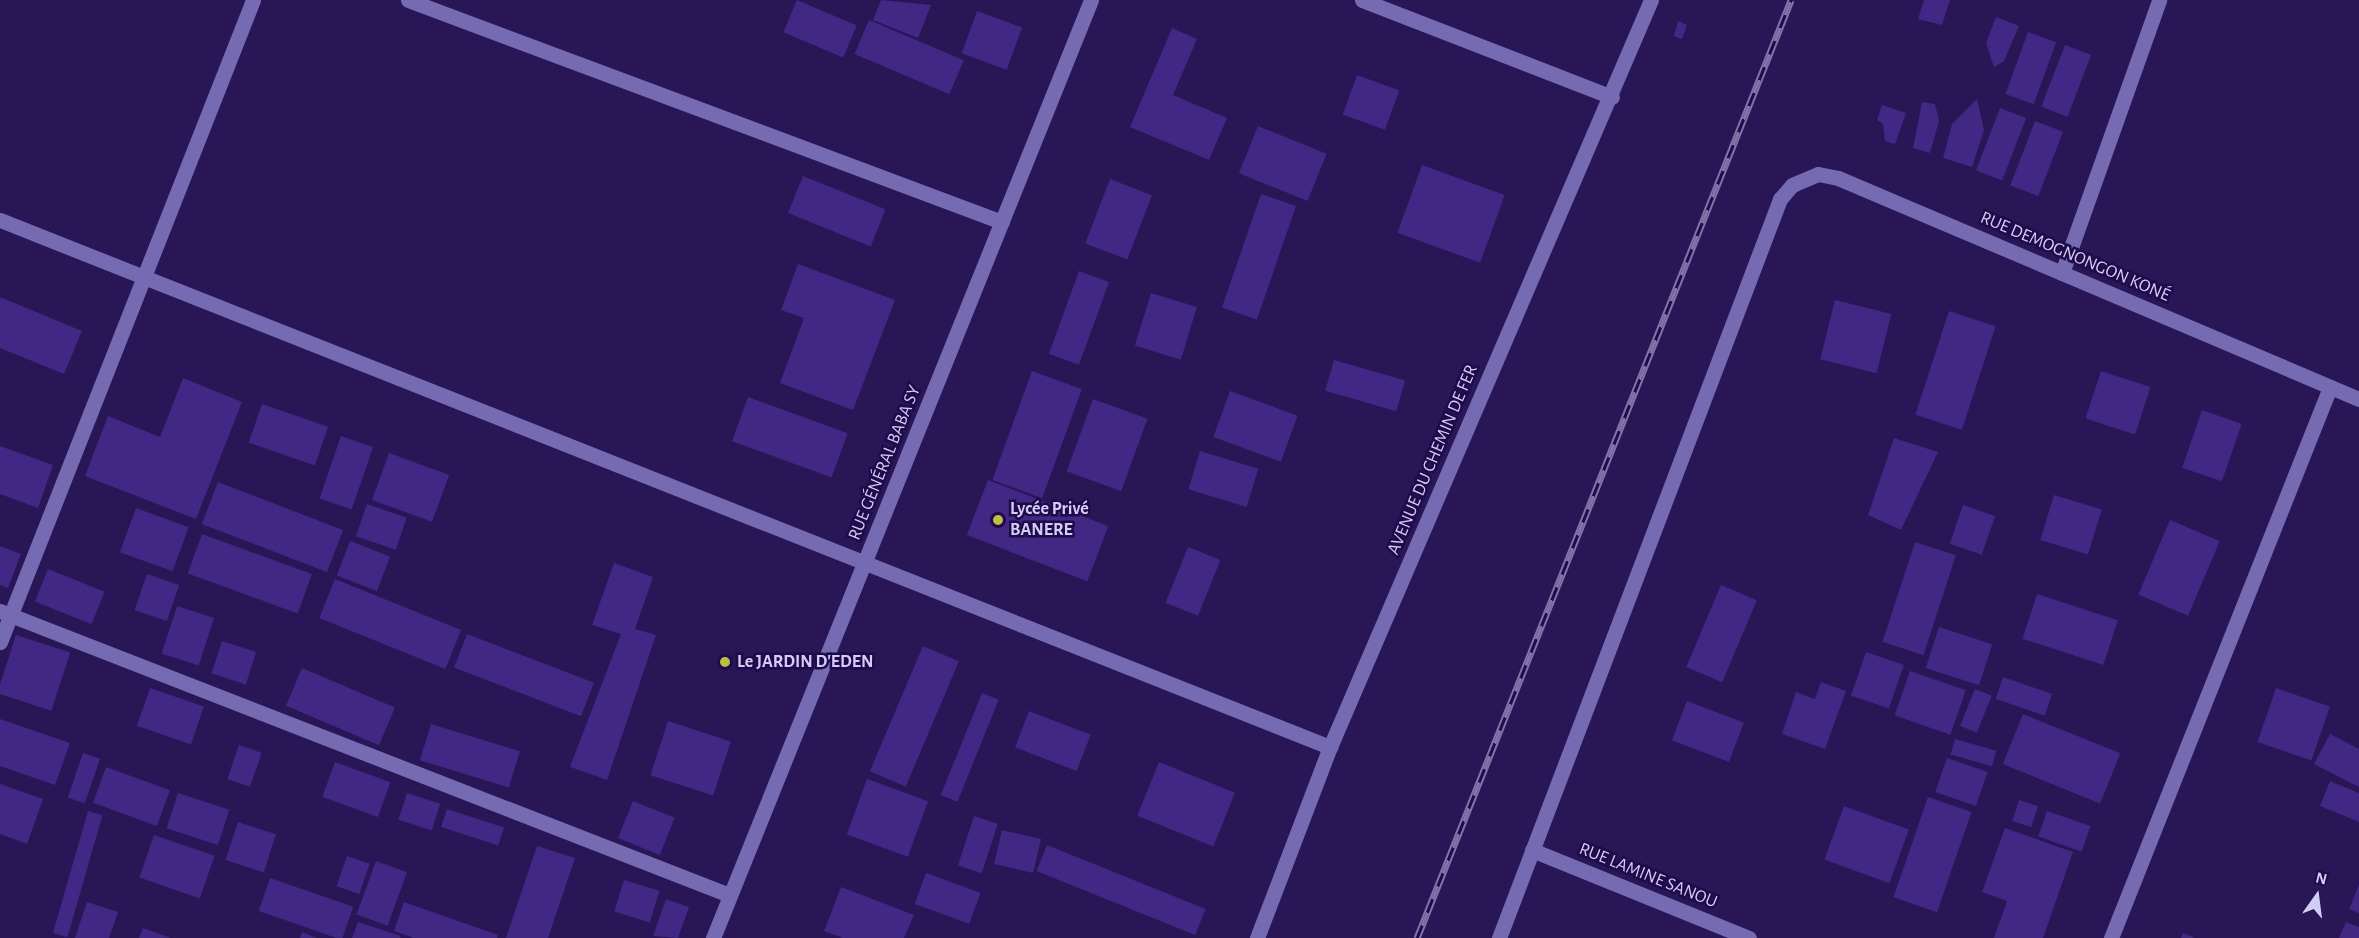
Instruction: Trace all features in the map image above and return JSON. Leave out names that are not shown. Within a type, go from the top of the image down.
[{"type":"street","points":[[0,642],[5,613],[147,279],[253,0]]},
{"type":"street","points":[[408,0],[1002,222]]},
{"type":"street","name":"RUE GÉNÉRAL BABA SY","points":[[713,938],[867,562],[1090,0]]},
{"type":"street","points":[[1362,0],[1612,98]]},
{"type":"street","name":"AVENUE DU CHEMIN DE FER","points":[[1257,938],[1330,747],[1612,98],[1651,0]]},
{"type":"street","points":[[2062,273],[2159,0]]},
{"type":"street","name":"RUE DEMOGNONGON KONÉ","points":[[1532,850],[1780,200],[1804,177],[1829,175],[2359,399]]},
{"type":"street","points":[[0,220],[1330,747]]},
{"type":"street","points":[[2111,938],[2330,387]]},
{"type":"street","points":[[5,613],[729,895]]},
{"type":"street","points":[[1499,938],[1532,850]]},
{"type":"street","name":"RUE LAMINE SANOU","points":[[1532,850],[1749,938]]},
{"type":"building","points":[[797,0],[857,25],[843,58],[783,32]]},
{"type":"building","points":[[881,0],[931,5],[918,38],[873,20]]},
{"type":"building","points":[[1924,0],[1950,0],[1942,25],[1918,19]]},
{"type":"building","points":[[977,11],[1022,27],[1007,70],[962,53]]},
{"type":"building","points":[[1996,17],[2019,26],[2004,61],[1994,67],[1986,43]]},
{"type":"building","points":[[869,20],[964,60],[949,94],[855,54]]},
{"type":"building","points":[[1678,21],[1687,25],[1682,39],[1674,36]]},
{"type":"building","points":[[1172,28],[1197,39],[1173,95],[1227,118],[1209,160],[1130,127]]},
{"type":"building","points":[[2028,32],[2056,42],[2034,104],[2005,94]]},
{"type":"building","points":[[2065,45],[2091,55],[2067,117],[2041,107]]},
{"type":"building","points":[[1357,75],[1399,90],[1385,130],[1343,114]]},
{"type":"building","points":[[1977,99],[1984,130],[1972,167],[1943,158],[1952,124]]},
{"type":"building","points":[[1922,102],[1935,104],[1939,121],[1930,153],[1913,148]]},
{"type":"building","points":[[1882,105],[1906,113],[1895,144],[1885,141],[1883,124],[1877,120]]},
{"type":"building","points":[[2000,108],[2026,118],[2002,181],[1976,171]]},
{"type":"building","points":[[2035,121],[2063,132],[2038,196],[2010,185]]},
{"type":"building","points":[[1258,126],[1327,154],[1308,201],[1239,173]]},
{"type":"building","points":[[1422,165],[1505,195],[1480,263],[1397,233]]},
{"type":"building","points":[[803,176],[886,209],[871,246],[788,213]]},
{"type":"building","points":[[1110,179],[1152,195],[1127,260],[1085,243]]},
{"type":"building","points":[[1261,194],[1296,206],[1257,320],[1222,307]]},
{"type":"building","points":[[798,264],[895,300],[853,410],[780,383],[804,318],[781,310]]},
{"type":"building","points":[[1079,271],[1109,282],[1079,365],[1049,354]]},
{"type":"building","points":[[1151,293],[1197,307],[1181,360],[1135,346]]},
{"type":"building","points":[[0,297],[82,331],[64,374],[0,348]]},
{"type":"building","points":[[1835,300],[1891,314],[1877,373],[1820,359]]},
{"type":"building","points":[[1949,311],[1996,326],[1962,430],[1915,415]]},
{"type":"building","points":[[1334,360],[1405,380],[1396,411],[1325,391]]},
{"type":"building","points":[[1032,371],[1082,389],[1042,498],[992,480]]},
{"type":"building","points":[[2101,371],[2150,387],[2135,435],[2086,419]]},
{"type":"building","points":[[183,378],[242,402],[196,519],[85,476],[108,416],[160,437]]},
{"type":"building","points":[[1230,391],[1298,416],[1281,462],[1213,437]]},
{"type":"building","points":[[748,397],[848,433],[832,477],[732,441]]},
{"type":"building","points":[[1093,399],[1148,419],[1121,491],[1067,471]]},
{"type":"building","points":[[262,404],[328,427],[315,466],[249,443]]},
{"type":"building","points":[[2202,410],[2242,424],[2222,481],[2182,468]]},
{"type":"building","points":[[341,436],[373,447],[352,509],[320,498]]},
{"type":"building","points":[[1894,438],[1938,452],[1901,530],[1868,515]]},
{"type":"building","points":[[0,446],[53,465],[38,508],[0,494]]},
{"type":"building","points":[[1200,451],[1258,469],[1247,507],[1188,489]]},
{"type":"building","points":[[389,453],[449,475],[432,522],[372,500]]},
{"type":"building","points":[[988,480],[1108,526],[1087,581],[967,535]]},
{"type":"building","points":[[218,482],[343,530],[327,572],[202,524]]},
{"type":"building","points":[[2054,495],[2102,510],[2088,555],[2040,540]]},
{"type":"building","points":[[367,504],[407,518],[396,550],[356,536]]},
{"type":"building","points":[[1963,505],[1995,516],[1982,555],[1950,544]]},
{"type":"building","points":[[136,508],[189,527],[173,571],[120,552]]},
{"type":"building","points":[[2170,520],[2220,541],[2188,616],[2138,595]]},
{"type":"building","points":[[202,534],[312,574],[298,613],[188,573]]},
{"type":"building","points":[[350,541],[390,556],[377,591],[337,576]]},
{"type":"building","points":[[1915,542],[1956,555],[1923,655],[1883,642]]},
{"type":"building","points":[[0,546],[21,554],[8,588],[0,585]]},
{"type":"building","points":[[1188,547],[1220,560],[1198,616],[1166,603]]},
{"type":"building","points":[[614,563],[653,577],[635,629],[656,635],[607,780],[570,767],[621,634],[592,625]]},
{"type":"building","points":[[48,569],[105,592],[91,624],[35,601]]},
{"type":"building","points":[[147,574],[179,585],[167,621],[135,610]]},
{"type":"building","points":[[335,579],[461,630],[445,669],[319,618]]},
{"type":"building","points":[[1721,585],[1757,600],[1722,682],[1686,667]]},
{"type":"building","points":[[2037,594],[2118,620],[2103,665],[2022,639]]},
{"type":"building","points":[[177,606],[214,618],[199,666],[162,654]]},
{"type":"building","points":[[1939,627],[1992,644],[1979,685],[1926,668]]},
{"type":"building","points":[[467,634],[594,683],[581,716],[454,668]]},
{"type":"building","points":[[16,635],[70,653],[51,711],[0,694],[0,684]]},
{"type":"building","points":[[222,641],[256,652],[246,684],[211,673]]},
{"type":"building","points":[[923,646],[959,661],[906,786],[870,771]]},
{"type":"building","points":[[1866,652],[1904,665],[1889,709],[1851,695]]},
{"type":"building","points":[[302,668],[395,707],[379,745],[286,706]]},
{"type":"building","points":[[1910,671],[1966,690],[1950,735],[1895,715]]},
{"type":"building","points":[[2003,677],[2052,694],[2045,716],[1996,699]]},
{"type":"building","points":[[1821,682],[1846,691],[1825,749],[1782,734],[1796,692],[1815,699]]},
{"type":"building","points":[[150,688],[204,707],[191,744],[137,726]]},
{"type":"building","points":[[2276,688],[2330,707],[2311,760],[2257,742]]},
{"type":"building","points":[[1975,689],[1992,696],[1977,733],[1960,726]]},
{"type":"building","points":[[982,693],[999,700],[957,802],[941,795]]},
{"type":"building","points":[[1687,701],[1744,723],[1729,762],[1672,740]]},
{"type":"building","points":[[1029,711],[1091,735],[1077,771],[1015,747]]},
{"type":"building","points":[[2023,714],[2120,753],[2100,803],[2003,764]]},
{"type":"building","points":[[0,719],[70,743],[55,785],[0,766]]},
{"type":"building","points":[[668,721],[731,741],[713,796],[650,775]]},
{"type":"building","points":[[431,724],[520,751],[509,788],[420,760]]},
{"type":"building","points":[[2330,734],[2359,749],[2359,787],[2314,764]]},
{"type":"building","points":[[1955,739],[1996,751],[1992,766],[1951,754]]},
{"type":"building","points":[[239,745],[262,753],[250,787],[227,779]]},
{"type":"building","points":[[83,753],[100,759],[85,803],[68,797]]},
{"type":"building","points":[[1947,758],[1988,772],[1976,806],[1935,792]]},
{"type":"building","points":[[335,762],[390,782],[378,817],[322,797]]},
{"type":"building","points":[[1159,762],[1235,793],[1213,846],[1137,816]]},
{"type":"building","points":[[106,767],[170,790],[157,826],[93,803]]},
{"type":"building","points":[[867,779],[928,801],[908,857],[847,834]]},
{"type":"building","points":[[2330,781],[2359,793],[2359,822],[2320,806]]},
{"type":"building","points":[[0,784],[43,799],[27,844],[0,834]]},
{"type":"building","points":[[178,793],[229,810],[218,845],[167,828]]},
{"type":"building","points":[[407,793],[440,804],[432,830],[398,820]]},
{"type":"building","points":[[1928,797],[1971,812],[1937,912],[1893,897]]},
{"type":"building","points":[[2019,800],[2038,806],[2031,827],[2012,821]]},
{"type":"building","points":[[633,801],[675,818],[660,855],[618,838]]},
{"type":"building","points":[[1844,806],[1909,830],[1889,883],[1825,860]]},
{"type":"building","points":[[447,809],[504,828],[498,846],[441,827]]},
{"type":"building","points":[[88,811],[102,815],[67,937],[53,933]]},
{"type":"building","points":[[2047,811],[2090,826],[2082,852],[2038,837]]},
{"type":"building","points":[[974,816],[998,824],[982,873],[958,865]]},
{"type":"building","points":[[238,822],[276,834],[264,872],[226,860]]},
{"type":"building","points":[[2005,828],[2073,852],[2043,938],[1994,938],[2007,901],[1982,892]]},
{"type":"building","points":[[1002,830],[1041,839],[1033,873],[994,864]]},
{"type":"building","points":[[154,835],[215,856],[200,898],[139,878]]},
{"type":"building","points":[[1047,845],[1206,909],[1195,935],[1037,871]]},
{"type":"building","points":[[537,846],[575,858],[548,938],[506,938]]},
{"type":"building","points":[[347,856],[370,864],[359,894],[337,886]]},
{"type":"building","points":[[376,861],[407,872],[388,926],[357,915]]},
{"type":"building","points":[[926,873],[981,893],[969,924],[915,904]]},
{"type":"building","points":[[270,878],[353,907],[342,938],[259,911]]},
{"type":"building","points":[[624,880],[659,891],[650,922],[614,912]]},
{"type":"building","points":[[2359,885],[2359,913],[2349,909]]},
{"type":"building","points":[[841,887],[914,915],[904,938],[843,938],[824,931]]},
{"type":"building","points":[[666,899],[689,907],[678,938],[653,936]]},
{"type":"building","points":[[87,902],[118,912],[109,938],[75,938]]},
{"type":"building","points":[[404,902],[498,935],[497,938],[414,938],[394,931]]},
{"type":"building","points":[[358,922],[401,936],[400,938],[352,938]]},
{"type":"building","points":[[2346,922],[2359,927],[2359,938],[2339,938]]},
{"type":"building","points":[[143,928],[171,938],[139,938]]},
{"type":"building","points":[[302,932],[317,938],[300,938]]},
{"type":"building","points":[[2183,933],[2195,938],[2181,938]]},
{"type":"railway","points":[[1417,938],[1791,0]]},
{"type":"place","name":"Lycée Privé BANERE","points":[[998,520]]},
{"type":"place","name":"Le JARDIN D'EDEN","points":[[725,662]]}]
